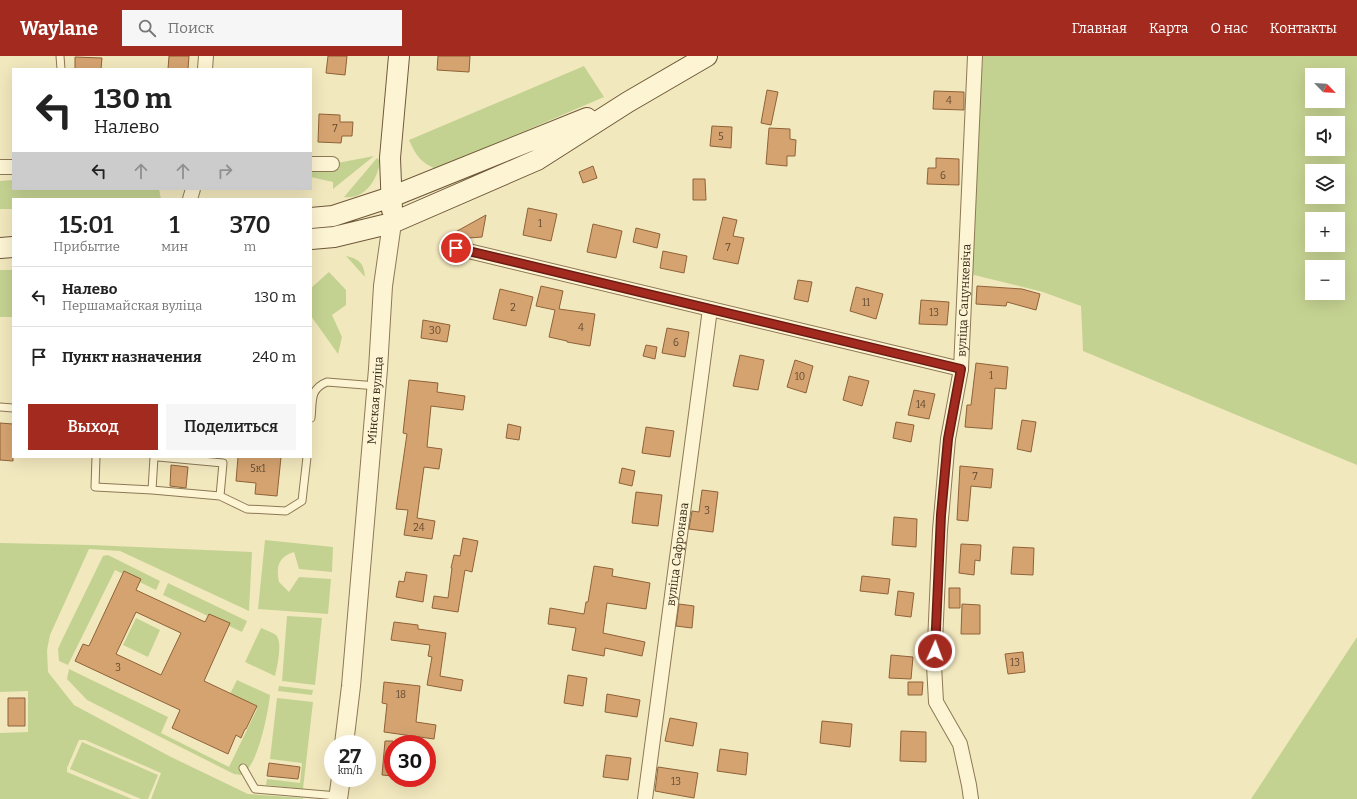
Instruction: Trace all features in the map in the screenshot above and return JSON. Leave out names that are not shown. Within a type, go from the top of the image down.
[{"type":"main road","name":"Мінская вуліца","points":[[392,223],[390,158],[399,56]]},
{"type":"main road","points":[[312,239],[334,237],[392,223],[537,160],[628,102],[707,56]]},
{"type":"main road","points":[[312,218],[333,216],[391,197],[443,177],[529,140],[628,102]]},
{"type":"main road","points":[[0,248],[12,247]]},
{"type":"street","points":[[205,68],[206,56]]},
{"type":"street","name":"вуліца Сацункевіча","points":[[971,799],[960,744],[936,702],[934,665],[940,530],[948,439],[961,369],[975,56]]},
{"type":"street","points":[[312,164],[332,164]]},
{"type":"street","points":[[0,167],[12,167]]},
{"type":"street","name":"Мінская вуліца","points":[[345,735],[351,686],[377,386],[383,286],[392,223]]},
{"type":"street","points":[[456,248],[961,369]]},
{"type":"street","name":"вуліца Сафронава","points":[[646,799],[710,309]]},
{"type":"street","points":[[338,798],[340,787]]},
{"type":"lane","points":[[60,56],[60,68]]},
{"type":"lane","points":[[312,406],[313,395],[316,388],[327,382],[377,386]]},
{"type":"lane","points":[[0,407],[12,408]]},
{"type":"lane","points":[[96,458],[95,487],[220,496],[247,508],[286,511],[302,501],[307,458]]},
{"type":"lane","points":[[152,490],[154,458]]},
{"type":"lane","points":[[169,458],[223,463],[220,496]]},
{"type":"lane","points":[[243,768],[255,789],[338,798]]},
{"type":"green space","points":[[983,56],[1357,56],[1357,465],[1083,351],[1081,306],[1043,292],[966,273]]},
{"type":"green space","points":[[584,66],[604,97],[436,169],[426,164],[419,158],[409,140]]},
{"type":"green space","points":[[374,156],[333,189],[333,182],[312,177],[312,164],[332,164]]},
{"type":"green space","points":[[377,158],[380,161],[379,168],[369,187],[358,195],[344,197]]},
{"type":"green space","points":[[12,180],[12,190],[159,190],[161,198],[12,198],[12,209],[0,209],[0,181]]},
{"type":"green space","points":[[346,256],[360,262],[365,277]]},
{"type":"green space","points":[[0,270],[12,270],[12,317],[0,317]]},
{"type":"green space","points":[[329,272],[346,290],[346,305],[332,315],[342,337],[338,354],[312,317],[312,287]]},
{"type":"green space","points":[[265,540],[333,547],[332,572],[299,569],[294,552],[284,557],[279,563],[278,567],[279,582],[289,592],[299,577],[331,579],[328,614],[258,609]]},
{"type":"green space","points":[[0,543],[91,545],[252,552],[249,611],[120,551],[89,549],[50,635],[47,650],[48,672],[74,705],[171,757],[248,794],[303,799],[151,799],[161,773],[85,740],[79,740],[67,768],[67,772],[132,799],[0,799],[0,733],[28,732],[28,691],[0,692]]},
{"type":"green space","points":[[108,555],[160,581],[156,590],[115,570],[68,665],[59,661],[58,649],[103,556]]},
{"type":"green space","points":[[168,583],[247,621],[242,632],[163,595]]},
{"type":"green space","points":[[287,616],[322,618],[315,685],[282,681]]},
{"type":"green space","points":[[136,618],[160,630],[148,657],[123,645]]},
{"type":"green space","points":[[261,628],[276,635],[278,638],[279,655],[275,676],[245,662]]},
{"type":"green space","points":[[1357,637],[1357,799],[1251,799]]},
{"type":"green space","points":[[69,669],[168,717],[161,733],[229,767],[257,709],[229,696],[237,680],[270,695],[263,732],[254,759],[248,769],[241,775],[234,774],[87,700],[67,679]]},
{"type":"green space","points":[[279,686],[313,690],[312,695],[278,691]]},
{"type":"green space","points":[[277,698],[313,702],[303,789],[266,785],[267,779],[300,783],[302,763],[270,759]]},
{"type":"green space","points":[[82,742],[158,775],[148,799],[141,799],[70,769]]},
{"type":"building","points":[[169,56],[189,56],[188,68],[168,68]]},
{"type":"building","points":[[328,56],[347,56],[345,75],[326,73]]},
{"type":"building","points":[[438,56],[470,56],[469,72],[437,70]]},
{"type":"building","points":[[75,57],[102,58],[101,68],[75,68]]},
{"type":"building","points":[[767,90],[778,92],[771,125],[761,123]]},
{"type":"building","points":[[934,91],[964,92],[964,110],[933,109]]},
{"type":"building","points":[[319,114],[340,115],[340,122],[353,122],[352,136],[342,136],[341,143],[318,142]]},
{"type":"building","points":[[712,126],[732,127],[731,148],[710,146]]},
{"type":"building","points":[[769,128],[790,129],[790,139],[796,140],[795,156],[787,156],[787,166],[766,164]]},
{"type":"building","points":[[936,158],[959,159],[959,185],[927,184],[928,168],[936,168]]},
{"type":"building","points":[[593,166],[597,178],[583,183],[579,172]]},
{"type":"building","points":[[693,179],[705,179],[706,200],[693,200]]},
{"type":"building","points":[[528,208],[557,214],[551,241],[523,235]]},
{"type":"building","points":[[486,215],[482,237],[441,240]]},
{"type":"building","points":[[723,217],[737,220],[733,236],[744,238],[738,264],[713,259]]},
{"type":"building","points":[[593,224],[622,231],[616,258],[587,252]]},
{"type":"building","points":[[636,228],[660,234],[657,248],[633,242]]},
{"type":"building","points":[[663,251],[687,256],[684,273],[660,268]]},
{"type":"building","points":[[798,280],[812,282],[808,302],[794,299]]},
{"type":"building","points":[[541,286],[563,291],[559,309],[595,314],[590,346],[549,337],[555,310],[536,306]]},
{"type":"building","points":[[977,286],[1022,289],[1040,294],[1036,310],[1007,302],[1006,306],[976,304]]},
{"type":"building","points":[[856,287],[883,294],[876,319],[850,311]]},
{"type":"building","points":[[500,289],[533,297],[526,326],[493,319]]},
{"type":"building","points":[[921,300],[949,302],[947,325],[919,324]]},
{"type":"building","points":[[423,320],[450,325],[447,342],[421,338]]},
{"type":"building","points":[[667,328],[689,332],[685,357],[662,353]]},
{"type":"building","points":[[646,345],[657,347],[655,359],[643,356]]},
{"type":"building","points":[[740,355],[764,360],[758,390],[733,386]]},
{"type":"building","points":[[795,360],[813,366],[806,393],[787,387]]},
{"type":"building","points":[[976,363],[1008,367],[1006,389],[995,388],[992,429],[965,427],[967,405],[971,405]]},
{"type":"building","points":[[849,376],[869,381],[862,406],[843,400]]},
{"type":"building","points":[[409,380],[438,383],[437,392],[465,396],[463,410],[431,406],[427,447],[442,449],[439,469],[424,467],[417,518],[435,521],[432,539],[404,535],[408,510],[396,509],[407,434],[403,433]]},
{"type":"building","points":[[914,390],[935,394],[929,419],[908,415]]},
{"type":"building","points":[[1022,420],[1036,422],[1031,452],[1017,449]]},
{"type":"building","points":[[896,422],[914,425],[911,442],[893,438]]},
{"type":"building","points":[[0,423],[12,424],[13,461],[0,460]]},
{"type":"building","points":[[508,424],[521,427],[519,440],[506,438]]},
{"type":"building","points":[[646,427],[674,431],[670,457],[642,453]]},
{"type":"building","points":[[238,458],[281,458],[277,496],[255,494],[256,483],[236,481]]},
{"type":"building","points":[[171,465],[188,467],[186,488],[170,486]]},
{"type":"building","points":[[960,466],[993,469],[991,488],[971,486],[968,521],[957,520]]},
{"type":"building","points":[[622,468],[635,471],[632,486],[619,483]]},
{"type":"building","points":[[702,490],[718,492],[713,532],[689,529],[692,511],[699,512]]},
{"type":"building","points":[[636,492],[662,495],[658,526],[632,523]]},
{"type":"building","points":[[894,517],[917,519],[916,547],[892,545]]},
{"type":"building","points":[[463,538],[478,541],[472,572],[465,570],[458,612],[432,608],[434,596],[448,598],[454,555],[460,556]]},
{"type":"building","points":[[961,544],[981,545],[980,561],[975,560],[974,575],[959,573]]},
{"type":"building","points":[[1013,547],[1034,548],[1033,575],[1011,574]]},
{"type":"building","points":[[594,566],[613,569],[612,576],[650,583],[646,609],[607,603],[603,633],[645,642],[642,656],[605,648],[604,656],[572,650],[576,628],[548,624],[550,608],[584,614],[586,602],[588,602]]},
{"type":"building","points":[[124,571],[141,579],[136,590],[205,622],[209,614],[230,623],[204,681],[257,706],[241,738],[236,735],[228,754],[172,728],[180,710],[75,661],[83,644],[89,646]],"holes":[[[136,612],[181,633],[161,675],[116,654]]]},
{"type":"building","points":[[406,572],[427,575],[423,602],[396,597],[399,581],[404,582]]},
{"type":"building","points":[[862,576],[890,579],[888,594],[860,591]]},
{"type":"building","points":[[949,588],[960,588],[960,608],[949,608]]},
{"type":"building","points":[[898,591],[914,593],[911,617],[895,615]]},
{"type":"building","points":[[679,604],[694,606],[692,628],[676,626]]},
{"type":"building","points":[[962,604],[980,605],[980,634],[961,634]]},
{"type":"building","points":[[394,622],[418,625],[418,629],[446,633],[440,676],[463,680],[461,691],[427,685],[432,657],[428,656],[430,645],[391,640]]},
{"type":"building","points":[[1023,652],[1025,672],[1008,674],[1005,654]]},
{"type":"building","points":[[891,655],[913,657],[911,679],[889,678]]},
{"type":"building","points":[[568,675],[587,678],[583,706],[564,703]]},
{"type":"building","points":[[384,682],[420,686],[416,722],[436,725],[435,735],[405,735],[384,732],[387,704],[382,703]]},
{"type":"building","points":[[908,682],[923,682],[922,695],[908,695]]},
{"type":"building","points":[[607,694],[640,700],[637,717],[605,712]]},
{"type":"building","points":[[8,698],[25,698],[25,726],[8,726]]},
{"type":"building","points":[[670,718],[697,723],[693,746],[665,741]]},
{"type":"building","points":[[822,721],[852,724],[850,747],[820,743]]},
{"type":"building","points":[[901,731],[926,732],[926,762],[900,761]]},
{"type":"building","points":[[720,749],[748,753],[746,775],[717,771]]},
{"type":"building","points":[[384,752],[384,775],[382,775]]},
{"type":"building","points":[[606,755],[631,758],[628,780],[603,777]]},
{"type":"building","points":[[269,763],[300,767],[298,779],[267,776]]},
{"type":"building","points":[[658,767],[698,773],[694,798],[655,791]]},
{"type":"route","points":[[456,248],[961,369],[948,439],[940,530],[935,651]]}]
